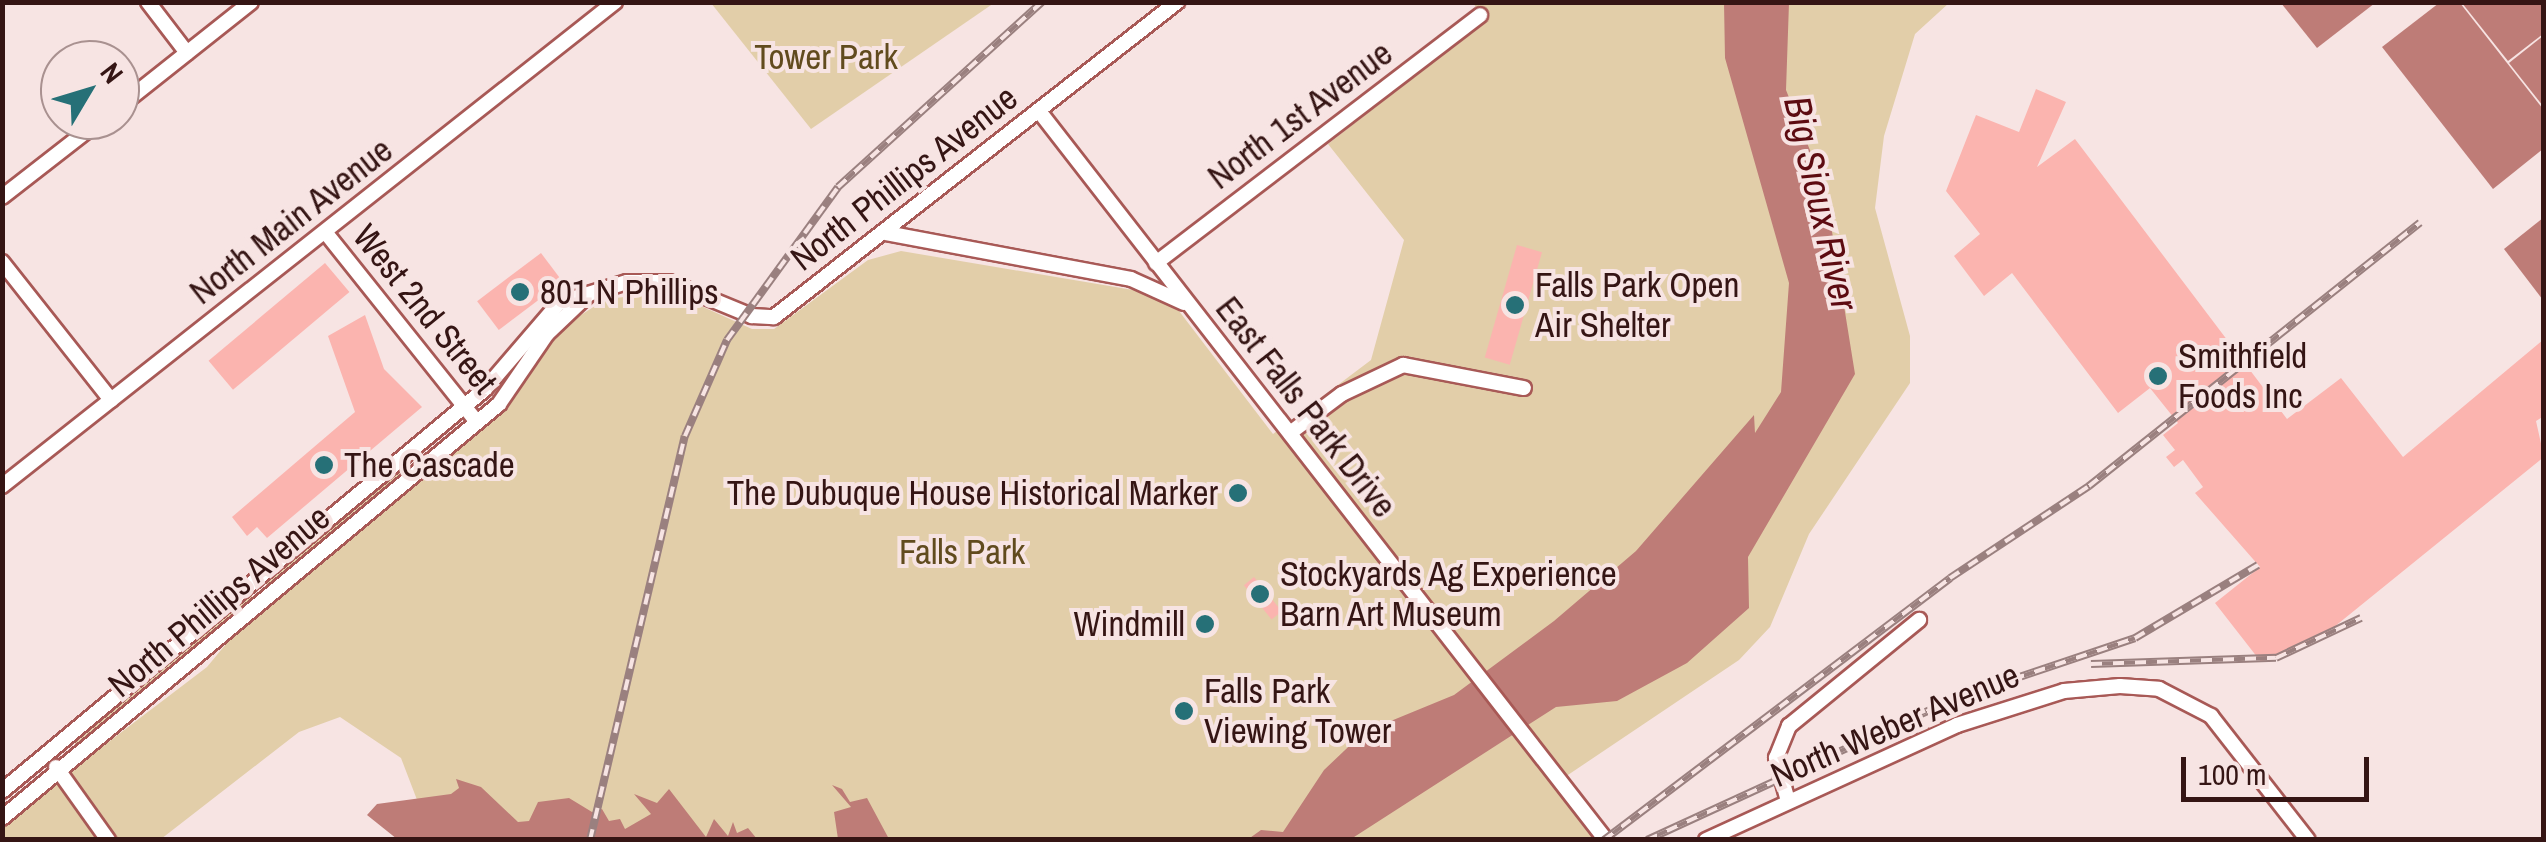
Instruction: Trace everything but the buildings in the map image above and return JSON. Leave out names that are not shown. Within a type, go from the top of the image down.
[{"type":"street","points":[[148,2],[188,53]]},
{"type":"street","points":[[140,90],[251,2]]},
{"type":"street","name":"North Main Avenue","points":[[2,486],[615,2]]},
{"type":"street","name":"North Phillips Avenue","points":[[2,791],[50,758],[464,407],[539,319],[576,293],[669,282],[752,316],[774,317],[1177,2]]},
{"type":"street","name":"North 1st Avenue","points":[[1156,263],[1480,15]]},
{"type":"street","points":[[1038,110],[1193,308]]},
{"type":"street","points":[[2,197],[76,140]]},
{"type":"street","name":"West 2nd Street","points":[[326,233],[476,422]]},
{"type":"street","name":"East Falls Park Drive","points":[[886,233],[1131,279],[1193,308],[1606,840]]},
{"type":"street","points":[[2,262],[111,400]]},
{"type":"street","name":"North Phillips Avenue","points":[[2,818],[62,773],[476,422],[589,294]]},
{"type":"street","points":[[1290,433],[1342,394],[1403,365],[1524,388]]},
{"type":"street","points":[[1788,801],[1776,758],[1788,726],[1919,620]]},
{"type":"street","name":"North Weber Avenue","points":[[1706,840],[1957,725],[2078,688],[2159,689],[2198,706],[2220,727],[2308,840]]},
{"type":"street","points":[[50,758],[108,840]]},
{"type":"green space","name":"Tower Park","points":[[711,3],[994,3],[811,129]]},
{"type":"green space","name":"Falls Park","points":[[1473,3],[1949,3],[1915,34],[1884,136],[1875,208],[1910,336],[1910,383],[1809,534],[1770,627],[1739,660],[1553,785],[1595,839],[432,839],[401,758],[340,717],[299,732],[161,839],[3,839],[2,823],[207,667],[231,638],[509,401],[559,329],[606,299],[670,292],[752,329],[774,329],[868,260],[901,251],[1145,292],[1179,311],[1273,434],[1371,360],[1404,240],[1328,144],[1486,21]]},
{"type":"green space","points":[[414,458],[379,498],[271,589],[265,583]]},
{"type":"green space","points":[[250,594],[256,601],[74,750],[75,743]]},
{"type":"water","name":"Big Sioux River","points":[[1724,3],[1789,3],[1786,90],[1825,188],[1855,374],[1748,557],[1749,608],[1687,663],[1617,701],[1556,707],[1351,839],[1247,840],[1261,830],[1283,832],[1324,770],[1364,732],[1454,695],[1554,621],[1636,551],[1754,415],[1755,433],[1781,392],[1789,283],[1725,58]]},
{"type":"water","points":[[2281,3],[2375,3],[2317,48]]},
{"type":"water","points":[[2439,3],[2460,3],[2543,109],[2543,149],[2493,189],[2382,47]]},
{"type":"water","points":[[2462,3],[2543,3],[2543,34],[2508,61]]},
{"type":"water","points":[[2543,36],[2543,106],[2509,63]]},
{"type":"water","points":[[2543,218],[2543,300],[2504,249]]},
{"type":"water","points":[[456,779],[481,787],[518,822],[529,821],[538,802],[569,798],[592,812],[602,809],[609,821],[620,819],[625,829],[651,814],[634,794],[657,803],[669,789],[706,837],[714,819],[728,836],[733,822],[737,833],[748,828],[757,839],[397,839],[367,815],[377,804],[451,794],[459,788]]},
{"type":"water","points":[[832,785],[842,789],[850,802],[867,798],[889,839],[838,839],[834,812],[851,807]]},
{"type":"railway","points":[[590,840],[685,436],[727,340],[838,187],[1042,2]]},
{"type":"railway","points":[[1604,840],[1950,578],[2089,486],[2420,223]]},
{"type":"railway","points":[[1647,840],[1951,700],[2135,638],[2258,565]]},
{"type":"railway","points":[[2091,664],[2276,658],[2361,618]]},
{"type":"place","name":"801 N Phillips","points":[[520,292]]},
{"type":"place","name":"Falls Park Open Air Shelter","points":[[1515,305]]},
{"type":"place","name":"Smithfield Foods Inc","points":[[2158,376]]},
{"type":"place","name":"The Cascade","points":[[324,465]]},
{"type":"place","name":"The Dubuque House Historical Marker","points":[[1238,493]]},
{"type":"place","name":"Stockyards Ag Experience Barn Art Museum","points":[[1260,594]]},
{"type":"place","name":"Windmill","points":[[1205,624]]},
{"type":"place","name":"Falls Park Viewing Tower","points":[[1184,711]]}]
